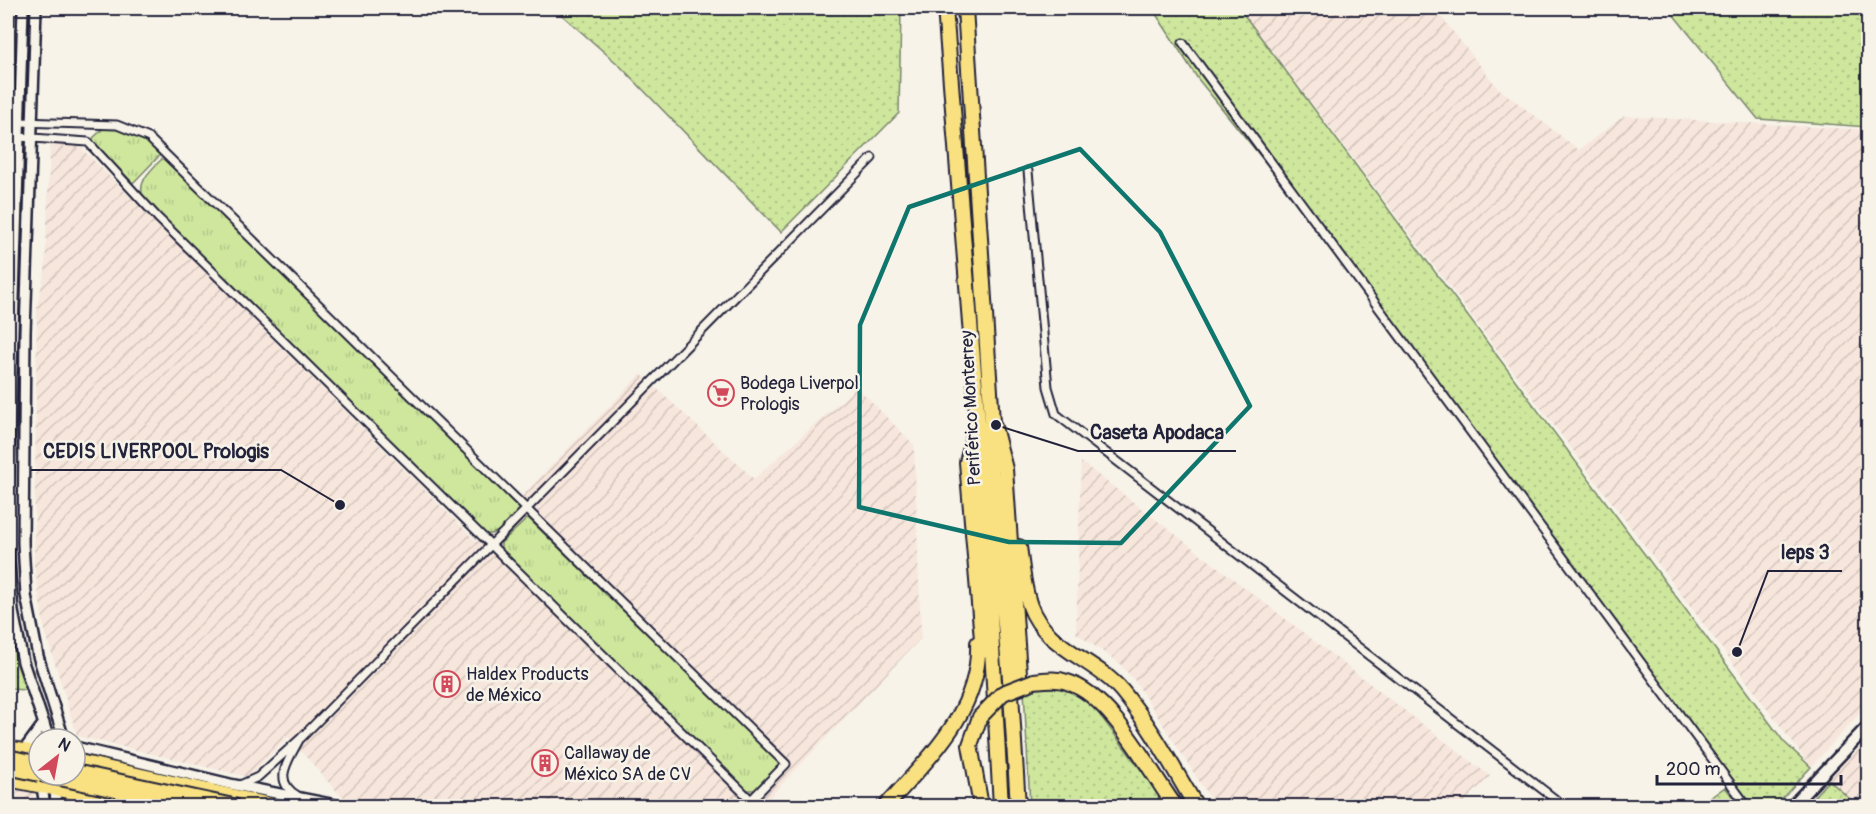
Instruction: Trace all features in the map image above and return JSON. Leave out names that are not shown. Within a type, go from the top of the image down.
[{"type":"highway","name":"Periférico Monterrey","points":[[945,8],[1010,678],[1018,807]]},
{"type":"highway","name":"Periférico Monterrey","points":[[965,8],[1001,807]]},
{"type":"highway","points":[[886,807],[946,737],[966,705],[977,671],[978,614],[967,462],[971,442],[985,423],[1003,458],[1027,807]]},
{"type":"highway","points":[[1008,511],[1018,541],[1029,606],[1036,618],[1058,643],[1101,671],[1121,690],[1137,711],[1196,807]]},
{"type":"highway","points":[[978,614],[982,634],[993,807]]},
{"type":"highway","points":[[981,807],[970,745],[980,717],[1003,693],[1034,681],[1067,682],[1095,700],[1129,740],[1175,807]]},
{"type":"highway","points":[[8,747],[27,751]]},
{"type":"highway","points":[[22,783],[28,765],[24,750]]},
{"type":"highway","points":[[8,756],[27,760]]},
{"type":"highway","points":[[87,763],[279,807]]},
{"type":"highway","points":[[97,801],[88,779],[93,771],[106,767]]},
{"type":"highway","points":[[8,768],[27,775]]},
{"type":"highway","points":[[87,774],[238,807]]},
{"type":"highway","points":[[8,780],[27,783]]},
{"type":"highway","points":[[61,787],[97,801],[139,807]]},
{"type":"highway","points":[[77,787],[185,807]]},
{"type":"main road","points":[[1792,807],[1869,726]]},
{"type":"street","points":[[8,492],[23,8]]},
{"type":"street","points":[[36,8],[23,486],[26,595],[38,656],[60,727]]},
{"type":"street","points":[[1183,44],[1747,807]]},
{"type":"street","points":[[20,122],[117,124],[149,138],[786,764],[750,800],[489,546],[158,218],[92,145],[81,140],[20,137]]},
{"type":"street","points":[[234,785],[254,779],[301,738],[872,158]]},
{"type":"street","points":[[1028,171],[1048,387],[1056,414],[1564,807]]},
{"type":"street","points":[[13,332],[26,332]]},
{"type":"street","points":[[8,551],[13,611],[23,662],[45,727]]},
{"type":"street","points":[[24,750],[44,723]]},
{"type":"street","points":[[301,738],[284,766],[283,778],[289,791],[306,800]]},
{"type":"street","points":[[87,750],[198,777],[342,807]]},
{"type":"street","points":[[166,782],[198,777]]},
{"type":"street","points":[[44,787],[45,807]]},
{"type":"street","points":[[47,787],[56,807]]},
{"type":"street","points":[[74,787],[78,807]]},
{"type":"highlighted area","points":[[1080,149],[1160,232],[1250,406],[1121,543],[1009,542],[859,507],[860,325],[909,207]]},
{"type":"shaded area","points":[[1240,8],[1434,8],[1498,88],[1579,150],[1624,116],[1868,130],[1868,704],[1811,767]]},
{"type":"shaded area","points":[[50,145],[78,145],[477,542],[641,374],[754,479],[857,387],[914,445],[921,638],[761,806],[386,806],[341,796],[288,737],[248,777],[87,738],[87,727],[74,727],[44,627],[34,565],[37,306],[45,271]]},
{"type":"shaded area","points":[[1081,462],[1490,776],[1460,806],[1215,806],[1135,681],[1119,663],[1076,633]]},
{"type":"shaded area","points":[[1868,740],[1868,802],[1849,798],[1827,778]]},
{"type":"shaded area","points":[[8,785],[33,790],[36,806],[8,806]]},
{"type":"green space","points":[[8,8],[18,8],[14,121],[8,121]]},
{"type":"green space","points":[[554,8],[901,8],[899,113],[781,232],[620,66]]},
{"type":"green space","points":[[1152,8],[1239,8],[1784,742],[1811,767],[1775,806],[1754,806],[1726,775],[1343,258],[1198,79]]},
{"type":"green space","points":[[1668,8],[1868,8],[1868,127],[1758,119]]},
{"type":"green space","points":[[104,128],[135,135],[149,142],[162,153],[133,183],[94,143],[93,138]]},
{"type":"green space","points":[[164,157],[521,509],[505,526],[490,534],[485,534],[143,198],[144,180],[150,170]]},
{"type":"green space","points":[[528,518],[778,761],[779,769],[756,790],[744,790],[505,556],[501,550],[501,543]]},
{"type":"green space","points":[[8,611],[28,690],[8,689]]},
{"type":"green space","points":[[1055,685],[1075,692],[1094,707],[1168,806],[1030,806],[1024,690]]},
{"type":"green space","points":[[1829,780],[1851,800],[1868,804],[1868,806],[1805,806]]},
{"type":"green space","points":[[1725,787],[1740,806],[1699,806]]},
{"type":"place","name":"Bodega Liverpol Prologis","points":[[721,393]]},
{"type":"place","name":"Caseta Apodaca","points":[[996,425]]},
{"type":"place","name":"CEDIS LIVERPOOL Prologis","points":[[340,505]]},
{"type":"place","name":"Ieps 3","points":[[1737,652]]},
{"type":"place","name":"Haldex Products de México","points":[[447,684]]},
{"type":"place","name":"Callaway de México SA de CV","points":[[545,763]]}]
